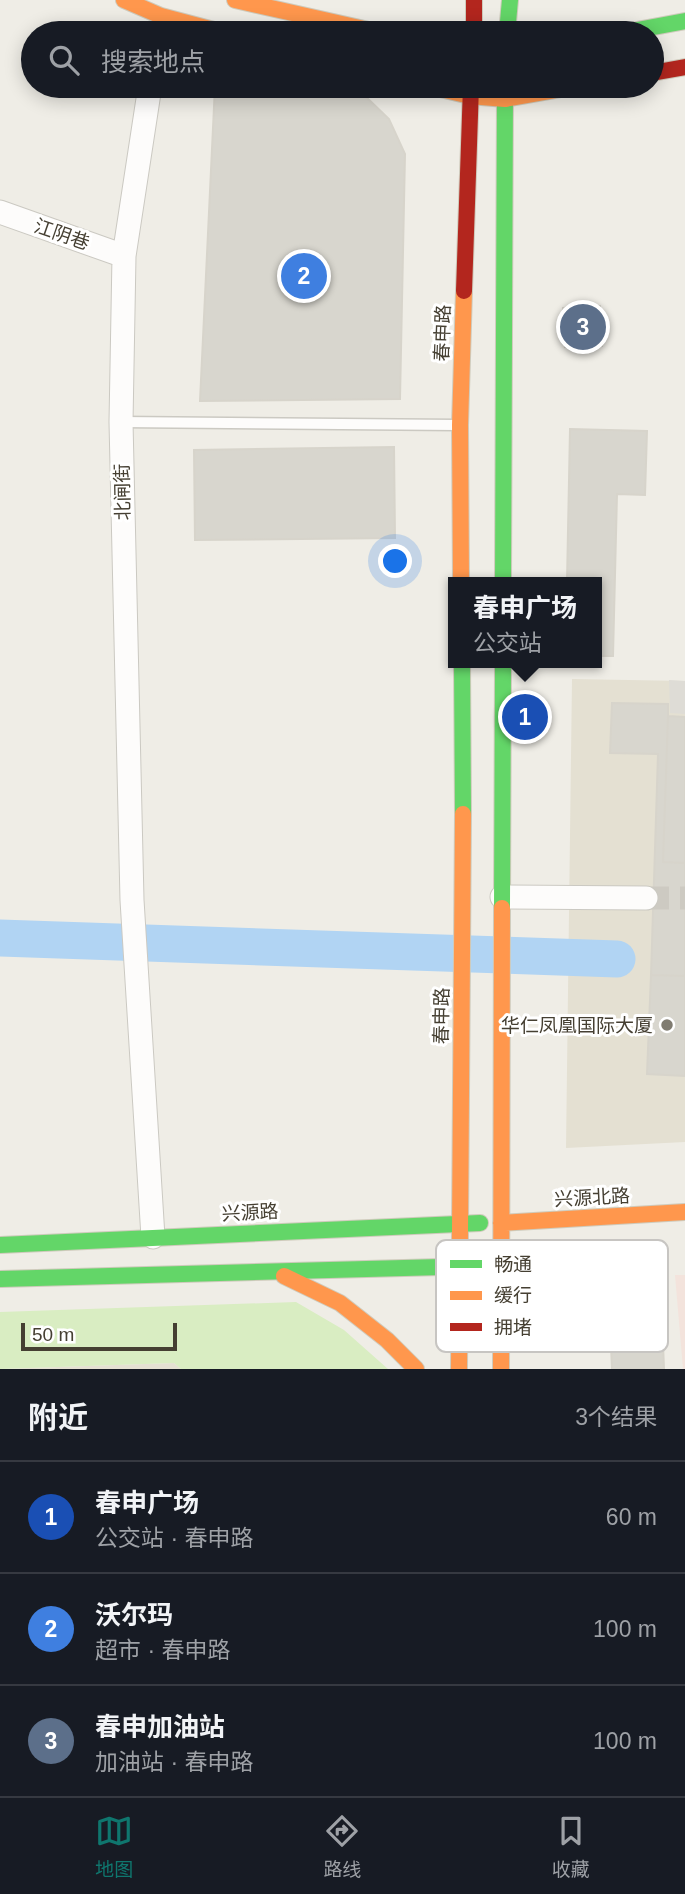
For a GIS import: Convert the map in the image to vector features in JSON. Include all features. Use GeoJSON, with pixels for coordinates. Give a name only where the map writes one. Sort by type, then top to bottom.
{"type":"FeatureCollection","features":[{"type":"Feature","properties":{"kind":"main road"},"geometry":{"type":"LineString","coordinates":[[124,0],[154,21]]}},
{"type":"Feature","properties":{"kind":"main road"},"geometry":{"type":"LineString","coordinates":[[235,0],[329,21]]}},
{"type":"Feature","properties":{"kind":"main road"},"geometry":{"type":"LineString","coordinates":[[474,0],[474,21]]}},
{"type":"Feature","properties":{"kind":"main road"},"geometry":{"type":"LineString","coordinates":[[508,21],[510,0]]}},
{"type":"Feature","properties":{"kind":"main road"},"geometry":{"type":"LineString","coordinates":[[664,25],[685,21]]}},
{"type":"Feature","properties":{"kind":"main road"},"geometry":{"type":"LineString","coordinates":[[664,70],[685,66]]}},
{"type":"Feature","properties":{"kind":"main road","name":"春申路"},"geometry":{"type":"LineString","coordinates":[[461,577],[460,425],[471,98]]}},
{"type":"Feature","properties":{"kind":"main road"},"geometry":{"type":"LineString","coordinates":[[503,577],[505,98]]}},
{"type":"Feature","properties":{"kind":"main road","name":"春申路"},"geometry":{"type":"LineString","coordinates":[[458,1240],[463,923],[462,668]]}},
{"type":"Feature","properties":{"kind":"main road"},"geometry":{"type":"LineString","coordinates":[[501,1240],[503,668]]}},
{"type":"Feature","properties":{"kind":"main road","name":"兴源北路"},"geometry":{"type":"LineString","coordinates":[[501,1223],[685,1212]]}},
{"type":"Feature","properties":{"kind":"main road","name":"兴源路"},"geometry":{"type":"LineString","coordinates":[[0,1245],[501,1223]]}},
{"type":"Feature","properties":{"kind":"main road"},"geometry":{"type":"LineString","coordinates":[[0,1279],[436,1269]]}},
{"type":"Feature","properties":{"kind":"main road"},"geometry":{"type":"LineString","coordinates":[[277,1273],[340,1303],[387,1340],[416,1369]]}},
{"type":"Feature","properties":{"kind":"street","name":"北闸街"},"geometry":{"type":"LineString","coordinates":[[148,98],[124,256],[121,422],[134,951],[153,1237]]}},
{"type":"Feature","properties":{"kind":"street","name":"江阴巷"},"geometry":{"type":"LineString","coordinates":[[0,212],[124,256]]}},
{"type":"Feature","properties":{"kind":"street"},"geometry":{"type":"LineString","coordinates":[[502,897],[646,898]]}},
{"type":"Feature","properties":{"kind":"lane"},"geometry":{"type":"LineString","coordinates":[[121,422],[460,425]]}},
{"type":"Feature","properties":{"kind":"shaded area"},"geometry":{"type":"Polygon","coordinates":[[[572,679],[685,681],[685,1142],[566,1148],[572,679]]]}},
{"type":"Feature","properties":{"kind":"shaded area"},"geometry":{"type":"Polygon","coordinates":[[[669,680],[685,681],[685,714],[670,713],[669,680]]]}},
{"type":"Feature","properties":{"kind":"shaded area"},"geometry":{"type":"Polygon","coordinates":[[[675,1275],[685,1275],[685,1369],[683,1369],[675,1275]]]}},
{"type":"Feature","properties":{"kind":"shaded area"},"geometry":{"type":"Polygon","coordinates":[[[174,1363],[181,1369],[3,1369],[174,1363]]]}},
{"type":"Feature","properties":{"kind":"green space"},"geometry":{"type":"Polygon","coordinates":[[[296,1302],[344,1330],[388,1369],[181,1369],[174,1363],[0,1369],[0,1312],[296,1302]]]}},
{"type":"Feature","properties":{"kind":"building"},"geometry":{"type":"Polygon","coordinates":[[[214,98],[367,98],[389,119],[405,154],[400,399],[200,401],[214,98]]]}},
{"type":"Feature","properties":{"kind":"building"},"geometry":{"type":"Polygon","coordinates":[[[600,306],[602,346],[565,347],[563,308],[600,306]]]}},
{"type":"Feature","properties":{"kind":"building"},"geometry":{"type":"Polygon","coordinates":[[[570,429],[647,431],[645,495],[617,494],[613,656],[602,656],[602,577],[567,577],[570,429]]]}},
{"type":"Feature","properties":{"kind":"building"},"geometry":{"type":"Polygon","coordinates":[[[394,447],[395,538],[195,540],[194,450],[394,447]]]}},
{"type":"Feature","properties":{"kind":"building"},"geometry":{"type":"Polygon","coordinates":[[[612,703],[668,704],[668,716],[685,717],[685,976],[651,975],[658,754],[610,753],[612,703]]]}},
{"type":"Feature","properties":{"kind":"building"},"geometry":{"type":"Polygon","coordinates":[[[668,716],[685,717],[685,863],[663,862],[668,716]]]}},
{"type":"Feature","properties":{"kind":"building","name":"华仁凤凰国际大厦"},"geometry":{"type":"Polygon","coordinates":[[[651,975],[685,976],[685,1076],[647,1074],[651,975]]]}},
{"type":"Feature","properties":{"kind":"building"},"geometry":{"type":"Polygon","coordinates":[[[611,1352],[663,1352],[664,1369],[612,1369],[611,1352]]]}},
{"type":"Feature","properties":{"kind":"waterway"},"geometry":{"type":"LineString","coordinates":[[0,938],[617,959]]}},
{"type":"Feature","properties":{"kind":"tunnel"},"geometry":{"type":"LineString","coordinates":[[646,898],[685,898]]}},
{"type":"Feature","properties":{"kind":"traffic: fast"},"geometry":{"type":"LineString","coordinates":[[508,21],[510,0]]}},
{"type":"Feature","properties":{"kind":"traffic: fast"},"geometry":{"type":"LineString","coordinates":[[664,25],[685,21]]}},
{"type":"Feature","properties":{"kind":"traffic: fast"},"geometry":{"type":"LineString","coordinates":[[503,577],[505,98]]}},
{"type":"Feature","properties":{"kind":"traffic: fast"},"geometry":{"type":"LineString","coordinates":[[462,668],[463,814]]}},
{"type":"Feature","properties":{"kind":"traffic: fast"},"geometry":{"type":"LineString","coordinates":[[502,908],[503,668]]}},
{"type":"Feature","properties":{"kind":"traffic: fast"},"geometry":{"type":"LineString","coordinates":[[0,1245],[480,1223]]}},
{"type":"Feature","properties":{"kind":"traffic: fast"},"geometry":{"type":"LineString","coordinates":[[0,1279],[436,1267]]}},
{"type":"Feature","properties":{"kind":"traffic: slow"},"geometry":{"type":"LineString","coordinates":[[124,0],[180,21]]}},
{"type":"Feature","properties":{"kind":"traffic: slow"},"geometry":{"type":"LineString","coordinates":[[235,0],[329,21]]}},
{"type":"Feature","properties":{"kind":"traffic: slow"},"geometry":{"type":"LineString","coordinates":[[493,98],[511,98]]}},
{"type":"Feature","properties":{"kind":"traffic: slow"},"geometry":{"type":"LineString","coordinates":[[461,577],[460,425],[464,291]]}},
{"type":"Feature","properties":{"kind":"traffic: slow"},"geometry":{"type":"LineString","coordinates":[[460,1240],[463,814]]}},
{"type":"Feature","properties":{"kind":"traffic: slow"},"geometry":{"type":"LineString","coordinates":[[501,1240],[502,908]]}},
{"type":"Feature","properties":{"kind":"traffic: slow"},"geometry":{"type":"LineString","coordinates":[[501,1223],[685,1212]]}},
{"type":"Feature","properties":{"kind":"traffic: slow"},"geometry":{"type":"LineString","coordinates":[[284,1276],[340,1303],[387,1340],[416,1369]]}},
{"type":"Feature","properties":{"kind":"traffic: slow"},"geometry":{"type":"LineString","coordinates":[[459,1352],[459,1369]]}},
{"type":"Feature","properties":{"kind":"traffic: slow"},"geometry":{"type":"LineString","coordinates":[[501,1352],[501,1369]]}},
{"type":"Feature","properties":{"kind":"traffic: jam"},"geometry":{"type":"LineString","coordinates":[[474,0],[474,21]]}},
{"type":"Feature","properties":{"kind":"traffic: jam"},"geometry":{"type":"LineString","coordinates":[[664,71],[685,67]]}},
{"type":"Feature","properties":{"kind":"traffic: jam"},"geometry":{"type":"LineString","coordinates":[[464,291],[471,98]]}},
{"type":"Feature","properties":{"kind":"place","name":"沃尔玛"},"geometry":{"type":"Point","coordinates":[304,276]}},
{"type":"Feature","properties":{"kind":"place","name":"春申加油站"},"geometry":{"type":"Point","coordinates":[583,327]}},
{"type":"Feature","properties":{"kind":"place","name":"春申广场"},"geometry":{"type":"Point","coordinates":[525,717]}},
{"type":"Feature","properties":{"kind":"place","name":"华仁凤凰国际大厦"},"geometry":{"type":"Point","coordinates":[667,1025]}}]}
